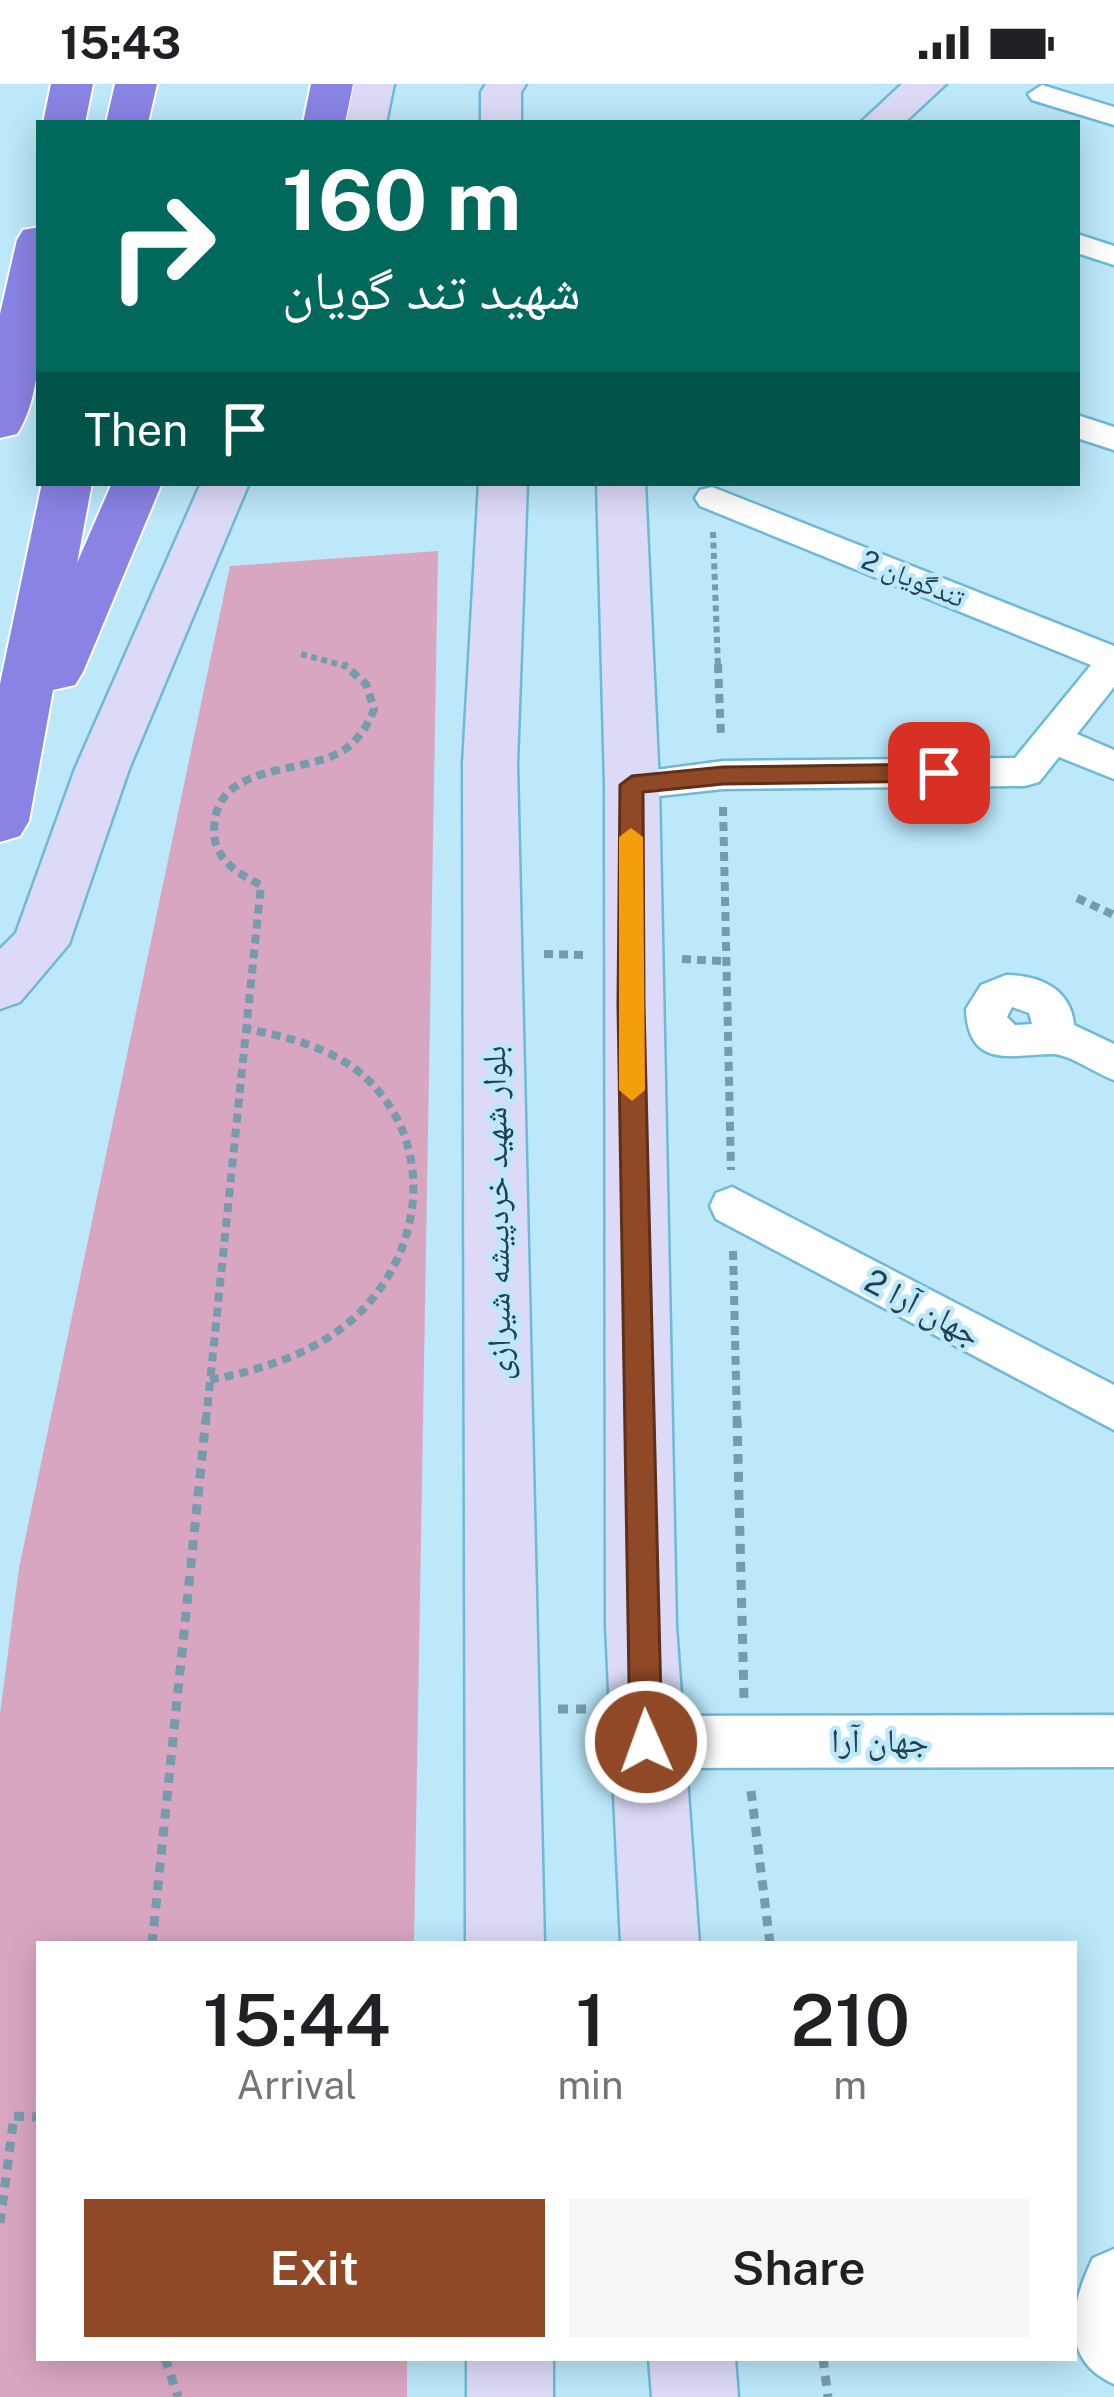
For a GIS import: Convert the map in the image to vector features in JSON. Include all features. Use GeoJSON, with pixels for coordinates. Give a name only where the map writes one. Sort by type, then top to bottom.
{"type":"FeatureCollection","features":[{"type":"Feature","properties":{"kind":"highway"},"geometry":{"type":"LineString","coordinates":[[65,120],[72,84]]}},
{"type":"Feature","properties":{"kind":"highway"},"geometry":{"type":"LineString","coordinates":[[129,120],[136,84]]}},
{"type":"Feature","properties":{"kind":"highway"},"geometry":{"type":"LineString","coordinates":[[325,120],[332,84]]}},
{"type":"Feature","properties":{"kind":"highway"},"geometry":{"type":"LineString","coordinates":[[0,423],[36,254]]}},
{"type":"Feature","properties":{"kind":"highway"},"geometry":{"type":"LineString","coordinates":[[5,797],[66,486]]}},
{"type":"Feature","properties":{"kind":"highway"},"geometry":{"type":"LineString","coordinates":[[5,797],[136,486]]}},
{"type":"Feature","properties":{"kind":"street"},"geometry":{"type":"LineString","coordinates":[[367,120],[374,84]]}},
{"type":"Feature","properties":{"kind":"street"},"geometry":{"type":"LineString","coordinates":[[883,120],[913,87]]}},
{"type":"Feature","properties":{"kind":"street"},"geometry":{"type":"LineString","coordinates":[[1042,94],[1114,116]]}},
{"type":"Feature","properties":{"kind":"street"},"geometry":{"type":"LineString","coordinates":[[1080,244],[1114,256]]}},
{"type":"Feature","properties":{"kind":"street"},"geometry":{"type":"LineString","coordinates":[[1080,427],[1114,439]]}},
{"type":"Feature","properties":{"kind":"street"},"geometry":{"type":"LineString","coordinates":[[0,986],[40,944],[102,769],[224,486]]}},
{"type":"Feature","properties":{"kind":"street","name":"بلوار شهید خردپیشه شیرازی"},"geometry":{"type":"LineString","coordinates":[[503,486],[490,764],[505,1941]]}},
{"type":"Feature","properties":{"kind":"street"},"geometry":{"type":"LineString","coordinates":[[622,486],[632,785],[631,1029],[645,1725],[660,1941]]}},
{"type":"Feature","properties":{"kind":"street","name":"تندگویان 2"},"geometry":{"type":"LineString","coordinates":[[712,498],[1114,661]]}},
{"type":"Feature","properties":{"kind":"street"},"geometry":{"type":"LineString","coordinates":[[632,785],[723,775],[1025,772],[1114,661]]}},
{"type":"Feature","properties":{"kind":"street"},"geometry":{"type":"LineString","coordinates":[[1053,739],[1114,765]]}},
{"type":"Feature","properties":{"kind":"street"},"geometry":{"type":"LineString","coordinates":[[1050,1033],[1114,1063]]}},
{"type":"Feature","properties":{"kind":"street","name":"جهان آرا 2"},"geometry":{"type":"LineString","coordinates":[[732,1206],[1114,1409]]}},
{"type":"Feature","properties":{"kind":"street","name":"جهان آرا"},"geometry":{"type":"LineString","coordinates":[[645,1725],[1114,1741]]}},
{"type":"Feature","properties":{"kind":"street"},"geometry":{"type":"LineString","coordinates":[[1114,2279],[1094,2320],[1114,2353]]}},
{"type":"Feature","properties":{"kind":"street"},"geometry":{"type":"LineString","coordinates":[[510,2361],[510,2397]]}},
{"type":"Feature","properties":{"kind":"street"},"geometry":{"type":"LineString","coordinates":[[692,2361],[695,2397]]}},
{"type":"Feature","properties":{"kind":"path"},"geometry":{"type":"LineString","coordinates":[[152,1941],[261,885],[242,877],[218,850],[215,817],[232,789],[247,778],[345,750],[360,738],[374,709],[366,681],[354,670],[340,661],[302,654]]}},
{"type":"Feature","properties":{"kind":"path"},"geometry":{"type":"LineString","coordinates":[[1077,898],[1114,915]]}},
{"type":"Feature","properties":{"kind":"path"},"geometry":{"type":"LineString","coordinates":[[210,1380],[284,1362],[347,1324],[392,1272],[414,1213],[411,1152],[385,1099],[339,1058],[280,1034],[247,1029]]}},
{"type":"Feature","properties":{"kind":"path"},"geometry":{"type":"LineString","coordinates":[[503,1710],[645,1725]]}},
{"type":"Feature","properties":{"kind":"path"},"geometry":{"type":"LineString","coordinates":[[0,2223],[14,2116],[36,2117]]}},
{"type":"Feature","properties":{"kind":"path"},"geometry":{"type":"LineString","coordinates":[[166,2361],[178,2397]]}},
{"type":"Feature","properties":{"kind":"path"},"geometry":{"type":"LineString","coordinates":[[823,2361],[827,2397]]}},
{"type":"Feature","properties":{"kind":"shaded area"},"geometry":{"type":"Polygon","coordinates":[[[438,551],[414,1941],[36,1941],[36,2361],[407,2361],[407,2397],[0,2397],[0,1714],[19,1568],[230,566],[438,551]]]}},
{"type":"Feature","properties":{"kind":"slow traffic"},"geometry":{"type":"LineString","coordinates":[[631,837],[632,1090]]}},
{"type":"Feature","properties":{"kind":"route"},"geometry":{"type":"LineString","coordinates":[[646,1742],[631,1005],[632,785],[723,775],[939,773]]}}]}
